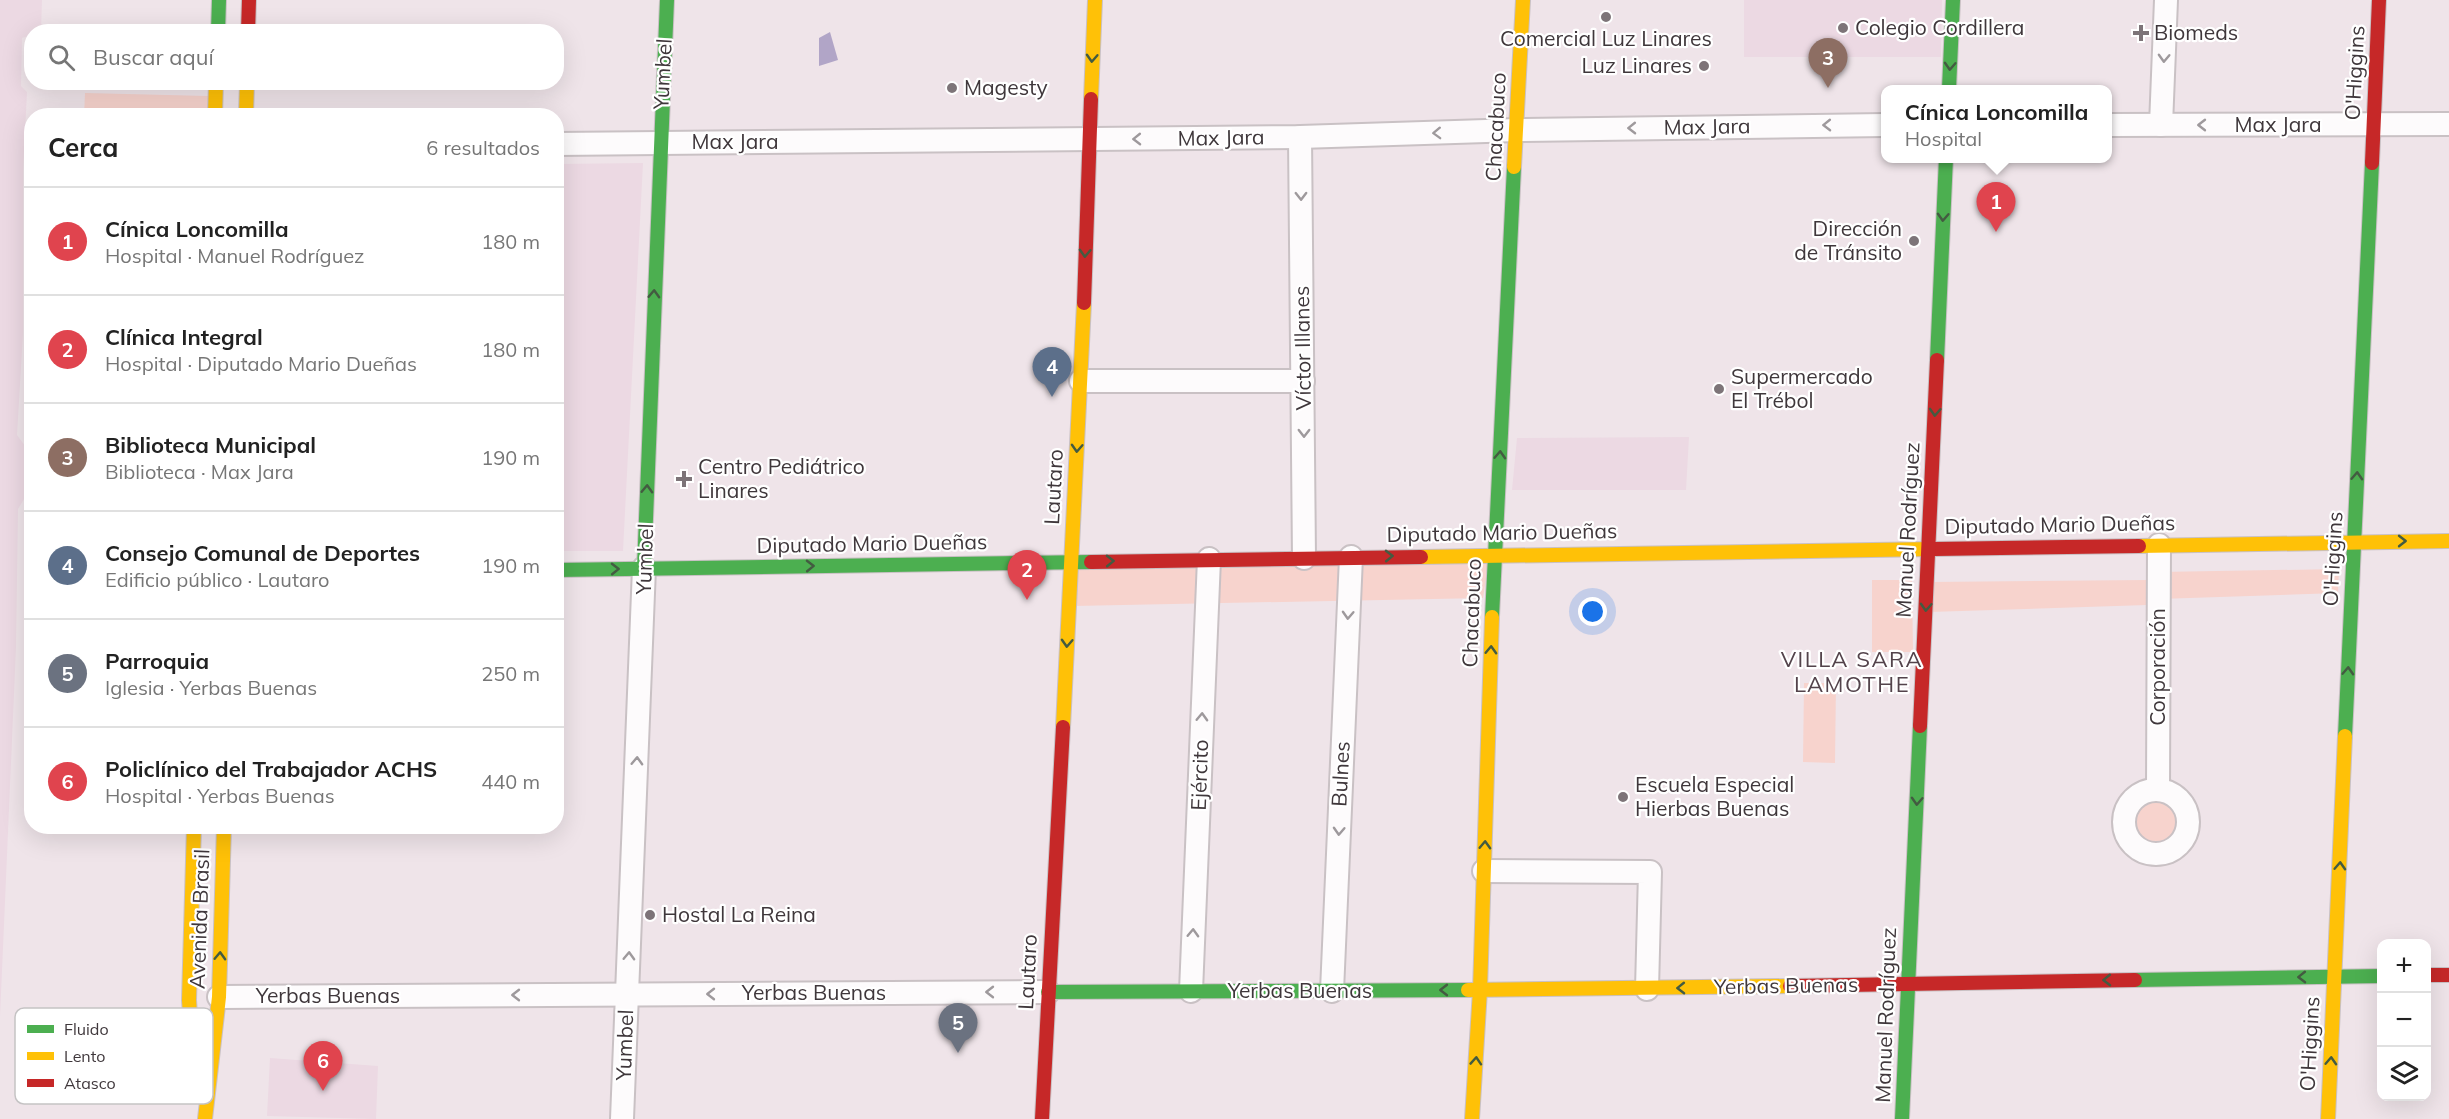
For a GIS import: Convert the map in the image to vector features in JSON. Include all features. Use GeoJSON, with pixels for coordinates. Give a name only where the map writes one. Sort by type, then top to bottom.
{"type":"FeatureCollection","features":[{"type":"Feature","properties":{"kind":"street"},"geometry":{"type":"LineString","coordinates":[[218,24],[219,0]]}},
{"type":"Feature","properties":{"kind":"street"},"geometry":{"type":"LineString","coordinates":[[248,24],[249,0]]}},
{"type":"Feature","properties":{"kind":"street","name":"Yumbel"},"geometry":{"type":"LineString","coordinates":[[622,1119],[660,142],[668,0]]}},
{"type":"Feature","properties":{"kind":"street","name":"Lautaro"},"geometry":{"type":"LineString","coordinates":[[1042,1119],[1081,381],[1088,140],[1095,0]]}},
{"type":"Feature","properties":{"kind":"street","name":"Chacabuco"},"geometry":{"type":"LineString","coordinates":[[1472,1119],[1480,990],[1494,555],[1523,0]]}},
{"type":"Feature","properties":{"kind":"street"},"geometry":{"type":"LineString","coordinates":[[1949,85],[1953,0]]}},
{"type":"Feature","properties":{"kind":"street"},"geometry":{"type":"LineString","coordinates":[[2161,125],[2166,0]]}},
{"type":"Feature","properties":{"kind":"street","name":"O'Higgins"},"geometry":{"type":"LineString","coordinates":[[2328,1119],[2379,0]]}},
{"type":"Feature","properties":{"kind":"street"},"geometry":{"type":"LineString","coordinates":[[215,108],[216,90]]}},
{"type":"Feature","properties":{"kind":"street"},"geometry":{"type":"LineString","coordinates":[[246,108],[247,90]]}},
{"type":"Feature","properties":{"kind":"street","name":"Max Jara"},"geometry":{"type":"LineString","coordinates":[[2112,125],[2449,124]]}},
{"type":"Feature","properties":{"kind":"street","name":"Max Jara"},"geometry":{"type":"LineString","coordinates":[[564,144],[1300,137],[1517,130],[1881,125]]}},
{"type":"Feature","properties":{"kind":"street","name":"Víctor Illanes"},"geometry":{"type":"LineString","coordinates":[[1300,137],[1304,558]]}},
{"type":"Feature","properties":{"kind":"street","name":"Manuel Rodríguez"},"geometry":{"type":"LineString","coordinates":[[1902,1119],[1946,163]]}},
{"type":"Feature","properties":{"kind":"street"},"geometry":{"type":"LineString","coordinates":[[1081,381],[1304,381]]}},
{"type":"Feature","properties":{"kind":"street","name":"Diputado Mario Dueñas"},"geometry":{"type":"LineString","coordinates":[[564,570],[2449,541]]}},
{"type":"Feature","properties":{"kind":"street","name":"Corporación"},"geometry":{"type":"LineString","coordinates":[[2157,790],[2159,544]]}},
{"type":"Feature","properties":{"kind":"street","name":"Bulnes"},"geometry":{"type":"LineString","coordinates":[[1332,991],[1351,557]]}},
{"type":"Feature","properties":{"kind":"street","name":"Ejército"},"geometry":{"type":"LineString","coordinates":[[1191,992],[1209,559]]}},
{"type":"Feature","properties":{"kind":"street","name":"Avenida Brasil"},"geometry":{"type":"LineString","coordinates":[[190,1008],[194,834]]}},
{"type":"Feature","properties":{"kind":"street","name":"Avenida Brasil"},"geometry":{"type":"LineString","coordinates":[[213,1046],[219,997],[224,834]]}},
{"type":"Feature","properties":{"kind":"street"},"geometry":{"type":"LineString","coordinates":[[1484,871],[1650,872],[1647,989]]}},
{"type":"Feature","properties":{"kind":"street"},"geometry":{"type":"LineString","coordinates":[[2431,975],[2449,975]]}},
{"type":"Feature","properties":{"kind":"street","name":"Yerbas Buenas"},"geometry":{"type":"LineString","coordinates":[[219,997],[1647,989],[2377,976]]}},
{"type":"Feature","properties":{"kind":"street","name":"Avenida Brasil"},"geometry":{"type":"LineString","coordinates":[[198,1104],[199,1119]]}},
{"type":"Feature","properties":{"kind":"street","name":"Avenida Brasil"},"geometry":{"type":"LineString","coordinates":[[204,1119],[206,1104]]}},
{"type":"Feature","properties":{"kind":"shaded area"},"geometry":{"type":"Polygon","coordinates":[[[0,0],[42,0],[41,24],[24,24],[24,37],[22,38],[21,86],[27,92],[26,108],[24,108],[23,333],[17,435],[24,445],[24,499],[18,509],[16,647],[0,1017],[0,0]]]}},
{"type":"Feature","properties":{"kind":"shaded area","name":"Colegio Cordillera"},"geometry":{"type":"Polygon","coordinates":[[[1744,0],[1942,0],[1941,57],[1744,57],[1744,0]]]}},
{"type":"Feature","properties":{"kind":"shaded area"},"geometry":{"type":"Polygon","coordinates":[[[830,32],[838,60],[819,66],[819,38],[830,32]]]}},
{"type":"Feature","properties":{"kind":"shaded area"},"geometry":{"type":"Polygon","coordinates":[[[85,93],[209,96],[209,108],[84,108],[85,93]]]}},
{"type":"Feature","properties":{"kind":"shaded area"},"geometry":{"type":"Polygon","coordinates":[[[643,163],[623,551],[564,551],[564,164],[643,163]]]}},
{"type":"Feature","properties":{"kind":"shaded area"},"geometry":{"type":"Polygon","coordinates":[[[1689,437],[1686,490],[1512,490],[1517,438],[1689,437]]]}},
{"type":"Feature","properties":{"kind":"shaded area"},"geometry":{"type":"Polygon","coordinates":[[[1489,560],[1483,598],[1073,606],[1075,565],[1489,560]]]}},
{"type":"Feature","properties":{"kind":"shaded area"},"geometry":{"type":"Polygon","coordinates":[[[2339,569],[2338,593],[2159,599],[2159,572],[2339,569]]]}},
{"type":"Feature","properties":{"kind":"shaded area"},"geometry":{"type":"Polygon","coordinates":[[[1872,580],[1912,580],[1913,652],[1872,652],[1872,580]]]}},
{"type":"Feature","properties":{"kind":"shaded area"},"geometry":{"type":"Polygon","coordinates":[[[2148,580],[2147,605],[1929,612],[1930,582],[2148,580]]]}},
{"type":"Feature","properties":{"kind":"shaded area"},"geometry":{"type":"Polygon","coordinates":[[[1804,683],[1836,683],[1835,763],[1803,762],[1804,683]]]}},
{"type":"Feature","properties":{"kind":"shaded area"},"geometry":{"type":"Polygon","coordinates":[[[2156,799],[2172,806],[2179,822],[2172,838],[2156,845],[2140,838],[2133,822],[2140,806],[2156,799]]]}},
{"type":"Feature","properties":{"kind":"shaded area"},"geometry":{"type":"Polygon","coordinates":[[[270,1058],[378,1066],[376,1119],[267,1116],[270,1058]]]}},
{"type":"Feature","properties":{"kind":"traffic: fast"},"geometry":{"type":"LineString","coordinates":[[218,24],[219,0]]}},
{"type":"Feature","properties":{"kind":"traffic: fast"},"geometry":{"type":"LineString","coordinates":[[644,568],[667,0]]}},
{"type":"Feature","properties":{"kind":"traffic: fast"},"geometry":{"type":"LineString","coordinates":[[1949,85],[1953,0]]}},
{"type":"Feature","properties":{"kind":"traffic: fast"},"geometry":{"type":"LineString","coordinates":[[1937,360],[1946,163]]}},
{"type":"Feature","properties":{"kind":"traffic: fast"},"geometry":{"type":"LineString","coordinates":[[2345,736],[2372,163]]}},
{"type":"Feature","properties":{"kind":"traffic: fast"},"geometry":{"type":"LineString","coordinates":[[1492,617],[1514,167]]}},
{"type":"Feature","properties":{"kind":"traffic: fast"},"geometry":{"type":"LineString","coordinates":[[564,570],[1091,562]]}},
{"type":"Feature","properties":{"kind":"traffic: fast"},"geometry":{"type":"LineString","coordinates":[[1902,1119],[1920,726]]}},
{"type":"Feature","properties":{"kind":"traffic: fast"},"geometry":{"type":"LineString","coordinates":[[2135,980],[2377,976]]}},
{"type":"Feature","properties":{"kind":"traffic: fast"},"geometry":{"type":"LineString","coordinates":[[1048,992],[1468,990]]}},
{"type":"Feature","properties":{"kind":"traffic: slow"},"geometry":{"type":"LineString","coordinates":[[1091,99],[1095,0]]}},
{"type":"Feature","properties":{"kind":"traffic: slow"},"geometry":{"type":"LineString","coordinates":[[1514,167],[1523,0]]}},
{"type":"Feature","properties":{"kind":"traffic: slow"},"geometry":{"type":"LineString","coordinates":[[215,108],[216,90]]}},
{"type":"Feature","properties":{"kind":"traffic: slow"},"geometry":{"type":"LineString","coordinates":[[246,108],[247,90]]}},
{"type":"Feature","properties":{"kind":"traffic: slow"},"geometry":{"type":"LineString","coordinates":[[1063,727],[1084,303]]}},
{"type":"Feature","properties":{"kind":"traffic: slow"},"geometry":{"type":"LineString","coordinates":[[2139,546],[2449,541]]}},
{"type":"Feature","properties":{"kind":"traffic: slow"},"geometry":{"type":"LineString","coordinates":[[1421,557],[1935,549]]}},
{"type":"Feature","properties":{"kind":"traffic: slow"},"geometry":{"type":"LineString","coordinates":[[1472,1119],[1480,990],[1492,617]]}},
{"type":"Feature","properties":{"kind":"traffic: slow"},"geometry":{"type":"LineString","coordinates":[[2328,1119],[2345,736]]}},
{"type":"Feature","properties":{"kind":"traffic: slow"},"geometry":{"type":"LineString","coordinates":[[190,1008],[194,834]]}},
{"type":"Feature","properties":{"kind":"traffic: slow"},"geometry":{"type":"LineString","coordinates":[[213,1049],[219,997],[224,834]]}},
{"type":"Feature","properties":{"kind":"traffic: slow"},"geometry":{"type":"LineString","coordinates":[[1468,990],[1790,986]]}},
{"type":"Feature","properties":{"kind":"traffic: slow"},"geometry":{"type":"LineString","coordinates":[[205,1119],[207,1104]]}},
{"type":"Feature","properties":{"kind":"traffic: jam"},"geometry":{"type":"LineString","coordinates":[[248,24],[249,0]]}},
{"type":"Feature","properties":{"kind":"traffic: jam"},"geometry":{"type":"LineString","coordinates":[[2372,163],[2379,0]]}},
{"type":"Feature","properties":{"kind":"traffic: jam"},"geometry":{"type":"LineString","coordinates":[[1084,303],[1091,99]]}},
{"type":"Feature","properties":{"kind":"traffic: jam"},"geometry":{"type":"LineString","coordinates":[[1920,726],[1937,360]]}},
{"type":"Feature","properties":{"kind":"traffic: jam"},"geometry":{"type":"LineString","coordinates":[[1935,549],[2139,546]]}},
{"type":"Feature","properties":{"kind":"traffic: jam"},"geometry":{"type":"LineString","coordinates":[[1091,562],[1421,557]]}},
{"type":"Feature","properties":{"kind":"traffic: jam"},"geometry":{"type":"LineString","coordinates":[[1042,1119],[1063,727]]}},
{"type":"Feature","properties":{"kind":"traffic: jam"},"geometry":{"type":"LineString","coordinates":[[2431,975],[2449,975]]}},
{"type":"Feature","properties":{"kind":"traffic: jam"},"geometry":{"type":"LineString","coordinates":[[1790,986],[2135,980]]}},
{"type":"Feature","properties":{"kind":"place","name":"Comercial Luz Linares"},"geometry":{"type":"Point","coordinates":[1606,17]}},
{"type":"Feature","properties":{"kind":"place","name":"Colegio Cordillera"},"geometry":{"type":"Point","coordinates":[1843,28]}},
{"type":"Feature","properties":{"kind":"place","name":"Biomeds"},"geometry":{"type":"Point","coordinates":[2141,33]}},
{"type":"Feature","properties":{"kind":"place","name":"Luz Linares"},"geometry":{"type":"Point","coordinates":[1704,66]}},
{"type":"Feature","properties":{"kind":"place","name":"Magesty"},"geometry":{"type":"Point","coordinates":[952,88]}},
{"type":"Feature","properties":{"kind":"place","name":"Biblioteca Municipal"},"geometry":{"type":"Point","coordinates":[1828,88]}},
{"type":"Feature","properties":{"kind":"place","name":"Cínica Loncomilla"},"geometry":{"type":"Point","coordinates":[1996,232]}},
{"type":"Feature","properties":{"kind":"place","name":"Dirección de Tránsito"},"geometry":{"type":"Point","coordinates":[1914,241]}},
{"type":"Feature","properties":{"kind":"place","name":"Supermercado El Trébol"},"geometry":{"type":"Point","coordinates":[1719,389]}},
{"type":"Feature","properties":{"kind":"place","name":"Consejo Comunal de Deportes"},"geometry":{"type":"Point","coordinates":[1052,397]}},
{"type":"Feature","properties":{"kind":"place","name":"Centro Pediátrico Linares"},"geometry":{"type":"Point","coordinates":[684,479]}},
{"type":"Feature","properties":{"kind":"place","name":"Clínica Integral"},"geometry":{"type":"Point","coordinates":[1027,600]}},
{"type":"Feature","properties":{"kind":"place","name":"Escuela Especial Hierbas Buenas"},"geometry":{"type":"Point","coordinates":[1623,797]}},
{"type":"Feature","properties":{"kind":"place","name":"Hostal La Reina"},"geometry":{"type":"Point","coordinates":[650,915]}},
{"type":"Feature","properties":{"kind":"place","name":"Parroquia"},"geometry":{"type":"Point","coordinates":[958,1053]}},
{"type":"Feature","properties":{"kind":"place","name":"Policlínico del Trabajador ACHS"},"geometry":{"type":"Point","coordinates":[323,1091]}},
{"type":"Feature","properties":{"kind":"district","name":"VILLA SARA LAMOTHE"},"geometry":{"type":"Point","coordinates":[1852,672]}}]}
